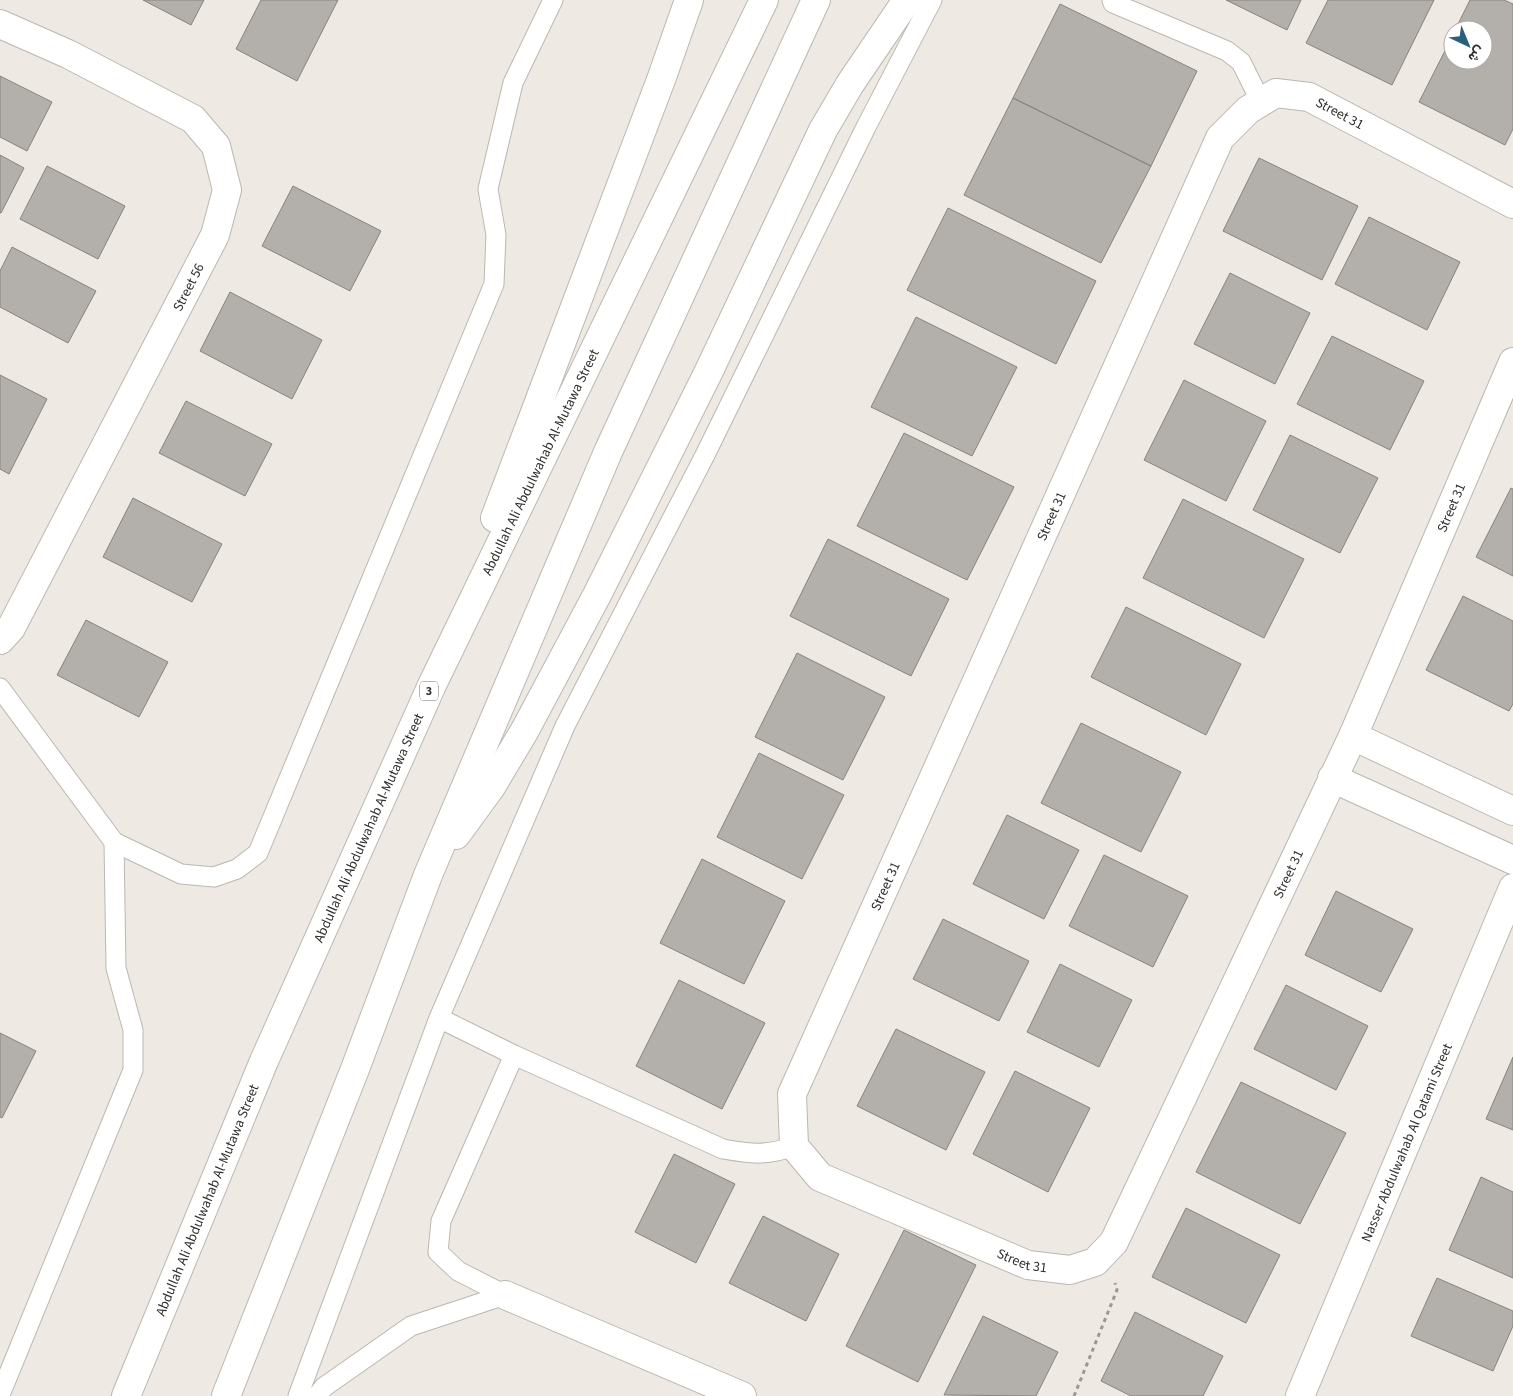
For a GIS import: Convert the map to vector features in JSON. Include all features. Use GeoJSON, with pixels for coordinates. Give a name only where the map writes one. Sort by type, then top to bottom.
{"type":"FeatureCollection","features":[{"type":"Feature","properties":{"kind":"main road"},"geometry":{"type":"LineString","coordinates":[[432,685],[652,105],[689,0]]}},
{"type":"Feature","properties":{"kind":"main road","name":"Abdullah Ali Abdulwahab Al-Mutawa Street"},"geometry":{"type":"LineString","coordinates":[[126,1396],[264,1061],[432,685],[764,0]]}},
{"type":"Feature","properties":{"kind":"main road"},"geometry":{"type":"LineString","coordinates":[[226,1396],[352,1078],[428,875],[608,452],[816,0]]}},
{"type":"Feature","properties":{"kind":"main road"},"geometry":{"type":"LineString","coordinates":[[428,875],[491,787],[525,730],[597,595],[704,382],[810,156],[850,84],[907,0]]}},
{"type":"Feature","properties":{"kind":"main road","name":"Street 56"},"geometry":{"type":"LineString","coordinates":[[0,24],[68,54],[193,119],[216,146],[227,190],[215,234],[11,628],[0,640]]}},
{"type":"Feature","properties":{"kind":"main road","name":"Street 31"},"geometry":{"type":"LineString","coordinates":[[1513,204],[1309,97],[1276,93],[1248,110],[1220,138],[792,1094],[794,1146],[820,1177],[1028,1265],[1070,1270],[1095,1262],[1114,1242],[1353,736],[1513,362]]}},
{"type":"Feature","properties":{"kind":"main road"},"geometry":{"type":"LineString","coordinates":[[1353,736],[1513,811]]}},
{"type":"Feature","properties":{"kind":"main road"},"geometry":{"type":"LineString","coordinates":[[1332,778],[1513,860]]}},
{"type":"Feature","properties":{"kind":"main road","name":"Nasser Abdulwahab Al Qatami Street"},"geometry":{"type":"LineString","coordinates":[[1300,1396],[1513,888]]}},
{"type":"Feature","properties":{"kind":"main road"},"geometry":{"type":"LineString","coordinates":[[504,1295],[742,1396]]}},
{"type":"Feature","properties":{"kind":"lane"},"geometry":{"type":"LineString","coordinates":[[0,688],[114,842],[181,874],[214,877],[237,869],[258,854],[494,284],[496,235],[488,189],[513,83],[553,0]]}},
{"type":"Feature","properties":{"kind":"lane"},"geometry":{"type":"LineString","coordinates":[[298,1396],[439,1018],[564,726],[705,455],[866,127],[932,0]]}},
{"type":"Feature","properties":{"kind":"lane"},"geometry":{"type":"LineString","coordinates":[[1112,0],[1113,3],[1227,51],[1240,62],[1261,102]]}},
{"type":"Feature","properties":{"kind":"lane"},"geometry":{"type":"LineString","coordinates":[[0,1395],[133,1070],[133,1030],[116,968],[114,842]]}},
{"type":"Feature","properties":{"kind":"lane"},"geometry":{"type":"LineString","coordinates":[[439,1018],[514,1055],[723,1149],[750,1154],[773,1154],[794,1146]]}},
{"type":"Feature","properties":{"kind":"lane"},"geometry":{"type":"LineString","coordinates":[[504,1295],[458,1271],[438,1252],[441,1221],[514,1055]]}},
{"type":"Feature","properties":{"kind":"lane"},"geometry":{"type":"LineString","coordinates":[[317,1396],[324,1387],[411,1326],[504,1295]]}},
{"type":"Feature","properties":{"kind":"path"},"geometry":{"type":"LineString","coordinates":[[1074,1396],[1117,1290],[1105,1252]]}},
{"type":"Feature","properties":{"kind":"building"},"geometry":{"type":"Polygon","coordinates":[[[143,0],[204,0],[191,25],[143,0]]]}},
{"type":"Feature","properties":{"kind":"building"},"geometry":{"type":"Polygon","coordinates":[[[261,0],[338,0],[297,81],[236,49],[261,0]]]}},
{"type":"Feature","properties":{"kind":"building"},"geometry":{"type":"Polygon","coordinates":[[[1226,0],[1301,0],[1287,30],[1226,0]]]}},
{"type":"Feature","properties":{"kind":"building"},"geometry":{"type":"Polygon","coordinates":[[[1328,0],[1434,0],[1392,85],[1306,43],[1328,0]]]}},
{"type":"Feature","properties":{"kind":"building"},"geometry":{"type":"Polygon","coordinates":[[[1470,0],[1504,0],[1513,4],[1513,129],[1505,145],[1419,102],[1443,55],[1443,70],[1493,70],[1493,20],[1460,20],[1470,0]]]}},
{"type":"Feature","properties":{"kind":"building"},"geometry":{"type":"Polygon","coordinates":[[[1060,4],[1197,71],[1151,166],[1013,98],[1060,4]]]}},
{"type":"Feature","properties":{"kind":"building"},"geometry":{"type":"Polygon","coordinates":[[[0,76],[52,102],[27,151],[0,137],[0,76]]]}},
{"type":"Feature","properties":{"kind":"building"},"geometry":{"type":"Polygon","coordinates":[[[1013,98],[1151,166],[1101,263],[964,195],[1013,98]]]}},
{"type":"Feature","properties":{"kind":"building"},"geometry":{"type":"Polygon","coordinates":[[[0,155],[24,168],[1,213],[0,213],[0,155]]]}},
{"type":"Feature","properties":{"kind":"building"},"geometry":{"type":"Polygon","coordinates":[[[1259,158],[1358,206],[1322,280],[1223,231],[1259,158]]]}},
{"type":"Feature","properties":{"kind":"building"},"geometry":{"type":"Polygon","coordinates":[[[47,166],[125,206],[98,259],[20,219],[47,166]]]}},
{"type":"Feature","properties":{"kind":"building"},"geometry":{"type":"Polygon","coordinates":[[[293,186],[381,231],[350,291],[262,246],[293,186]]]}},
{"type":"Feature","properties":{"kind":"building"},"geometry":{"type":"Polygon","coordinates":[[[948,208],[1096,281],[1056,364],[907,290],[948,208]]]}},
{"type":"Feature","properties":{"kind":"building"},"geometry":{"type":"Polygon","coordinates":[[[1369,217],[1460,262],[1427,330],[1335,284],[1369,217]]]}},
{"type":"Feature","properties":{"kind":"building"},"geometry":{"type":"Polygon","coordinates":[[[12,247],[96,291],[68,343],[0,307],[0,271],[12,247]]]}},
{"type":"Feature","properties":{"kind":"building"},"geometry":{"type":"Polygon","coordinates":[[[1230,273],[1310,313],[1275,384],[1194,344],[1230,273]]]}},
{"type":"Feature","properties":{"kind":"building"},"geometry":{"type":"Polygon","coordinates":[[[230,292],[322,340],[292,399],[200,351],[230,292]]]}},
{"type":"Feature","properties":{"kind":"building"},"geometry":{"type":"Polygon","coordinates":[[[916,317],[1017,367],[972,456],[871,407],[916,317]]]}},
{"type":"Feature","properties":{"kind":"building"},"geometry":{"type":"Polygon","coordinates":[[[1332,336],[1424,381],[1390,450],[1297,404],[1332,336]]]}},
{"type":"Feature","properties":{"kind":"building"},"geometry":{"type":"Polygon","coordinates":[[[0,375],[47,399],[9,474],[0,469],[0,375]]]}},
{"type":"Feature","properties":{"kind":"building"},"geometry":{"type":"Polygon","coordinates":[[[1184,380],[1266,421],[1226,501],[1144,460],[1184,380]]]}},
{"type":"Feature","properties":{"kind":"building"},"geometry":{"type":"Polygon","coordinates":[[[186,401],[272,444],[245,496],[159,453],[186,401]]]}},
{"type":"Feature","properties":{"kind":"building"},"geometry":{"type":"Polygon","coordinates":[[[904,433],[1014,487],[967,580],[857,526],[904,433]]]}},
{"type":"Feature","properties":{"kind":"building"},"geometry":{"type":"Polygon","coordinates":[[[1290,435],[1378,478],[1340,553],[1253,510],[1290,435]]]}},
{"type":"Feature","properties":{"kind":"building"},"geometry":{"type":"Polygon","coordinates":[[[1511,488],[1513,489],[1513,576],[1476,557],[1511,488]]]}},
{"type":"Feature","properties":{"kind":"building"},"geometry":{"type":"Polygon","coordinates":[[[133,498],[222,544],[192,602],[103,557],[133,498]]]}},
{"type":"Feature","properties":{"kind":"building"},"geometry":{"type":"Polygon","coordinates":[[[1183,499],[1304,559],[1264,638],[1143,578],[1183,499]]]}},
{"type":"Feature","properties":{"kind":"building"},"geometry":{"type":"Polygon","coordinates":[[[828,539],[949,599],[911,676],[790,616],[828,539]]]}},
{"type":"Feature","properties":{"kind":"building"},"geometry":{"type":"Polygon","coordinates":[[[1463,596],[1513,621],[1513,704],[1509,711],[1426,670],[1463,596]]]}},
{"type":"Feature","properties":{"kind":"building"},"geometry":{"type":"Polygon","coordinates":[[[1126,607],[1241,664],[1206,735],[1091,677],[1126,607]]]}},
{"type":"Feature","properties":{"kind":"building"},"geometry":{"type":"Polygon","coordinates":[[[86,620],[168,662],[139,717],[57,675],[86,620]]]}},
{"type":"Feature","properties":{"kind":"building"},"geometry":{"type":"Polygon","coordinates":[[[797,653],[885,697],[843,780],[755,737],[797,653]]]}},
{"type":"Feature","properties":{"kind":"building"},"geometry":{"type":"Polygon","coordinates":[[[1081,723],[1181,772],[1141,852],[1041,803],[1081,723]]]}},
{"type":"Feature","properties":{"kind":"building"},"geometry":{"type":"Polygon","coordinates":[[[759,753],[844,795],[802,879],[717,837],[759,753]]]}},
{"type":"Feature","properties":{"kind":"building"},"geometry":{"type":"Polygon","coordinates":[[[1007,815],[1079,850],[1044,919],[973,884],[1007,815]]]}},
{"type":"Feature","properties":{"kind":"building"},"geometry":{"type":"Polygon","coordinates":[[[1104,855],[1188,896],[1153,967],[1069,926],[1104,855]]]}},
{"type":"Feature","properties":{"kind":"building"},"geometry":{"type":"Polygon","coordinates":[[[702,859],[785,901],[744,984],[660,943],[702,859]]]}},
{"type":"Feature","properties":{"kind":"building"},"geometry":{"type":"Polygon","coordinates":[[[1336,891],[1413,929],[1381,992],[1305,955],[1336,891]]]}},
{"type":"Feature","properties":{"kind":"building"},"geometry":{"type":"Polygon","coordinates":[[[943,919],[1029,961],[999,1021],[913,979],[943,919]]]}},
{"type":"Feature","properties":{"kind":"building"},"geometry":{"type":"Polygon","coordinates":[[[1060,964],[1132,1000],[1099,1067],[1027,1032],[1060,964]]]}},
{"type":"Feature","properties":{"kind":"building"},"geometry":{"type":"Polygon","coordinates":[[[679,980],[765,1023],[722,1109],[636,1066],[679,980]]]}},
{"type":"Feature","properties":{"kind":"building"},"geometry":{"type":"Polygon","coordinates":[[[1286,985],[1368,1026],[1336,1090],[1254,1049],[1286,985]]]}},
{"type":"Feature","properties":{"kind":"building"},"geometry":{"type":"Polygon","coordinates":[[[896,1029],[985,1072],[946,1150],[857,1106],[896,1029]]]}},
{"type":"Feature","properties":{"kind":"building"},"geometry":{"type":"Polygon","coordinates":[[[0,1033],[36,1051],[2,1118],[0,1117],[0,1033]]]}},
{"type":"Feature","properties":{"kind":"building"},"geometry":{"type":"Polygon","coordinates":[[[1513,1057],[1513,1130],[1486,1119],[1513,1057]]]}},
{"type":"Feature","properties":{"kind":"building"},"geometry":{"type":"Polygon","coordinates":[[[1015,1071],[1090,1108],[1048,1192],[973,1154],[1015,1071]]]}},
{"type":"Feature","properties":{"kind":"building"},"geometry":{"type":"Polygon","coordinates":[[[1241,1082],[1346,1133],[1300,1224],[1196,1172],[1241,1082]]]}},
{"type":"Feature","properties":{"kind":"building"},"geometry":{"type":"Polygon","coordinates":[[[674,1154],[735,1184],[696,1263],[635,1232],[674,1154]]]}},
{"type":"Feature","properties":{"kind":"building"},"geometry":{"type":"Polygon","coordinates":[[[1481,1177],[1513,1192],[1513,1278],[1449,1250],[1481,1177]]]}},
{"type":"Feature","properties":{"kind":"building"},"geometry":{"type":"Polygon","coordinates":[[[1186,1208],[1280,1255],[1246,1323],[1152,1277],[1186,1208]]]}},
{"type":"Feature","properties":{"kind":"building"},"geometry":{"type":"Polygon","coordinates":[[[763,1216],[839,1254],[806,1321],[729,1283],[763,1216]]]}},
{"type":"Feature","properties":{"kind":"building"},"geometry":{"type":"Polygon","coordinates":[[[904,1230],[976,1265],[918,1382],[846,1346],[904,1230]]]}},
{"type":"Feature","properties":{"kind":"building"},"geometry":{"type":"Polygon","coordinates":[[[1437,1278],[1513,1311],[1513,1326],[1493,1371],[1411,1336],[1437,1278]]]}},
{"type":"Feature","properties":{"kind":"building"},"geometry":{"type":"Polygon","coordinates":[[[1135,1312],[1223,1356],[1203,1396],[1131,1396],[1101,1381],[1135,1312]]]}},
{"type":"Feature","properties":{"kind":"building"},"geometry":{"type":"Polygon","coordinates":[[[983,1316],[1058,1352],[1036,1396],[944,1395],[983,1316]]]}}]}
